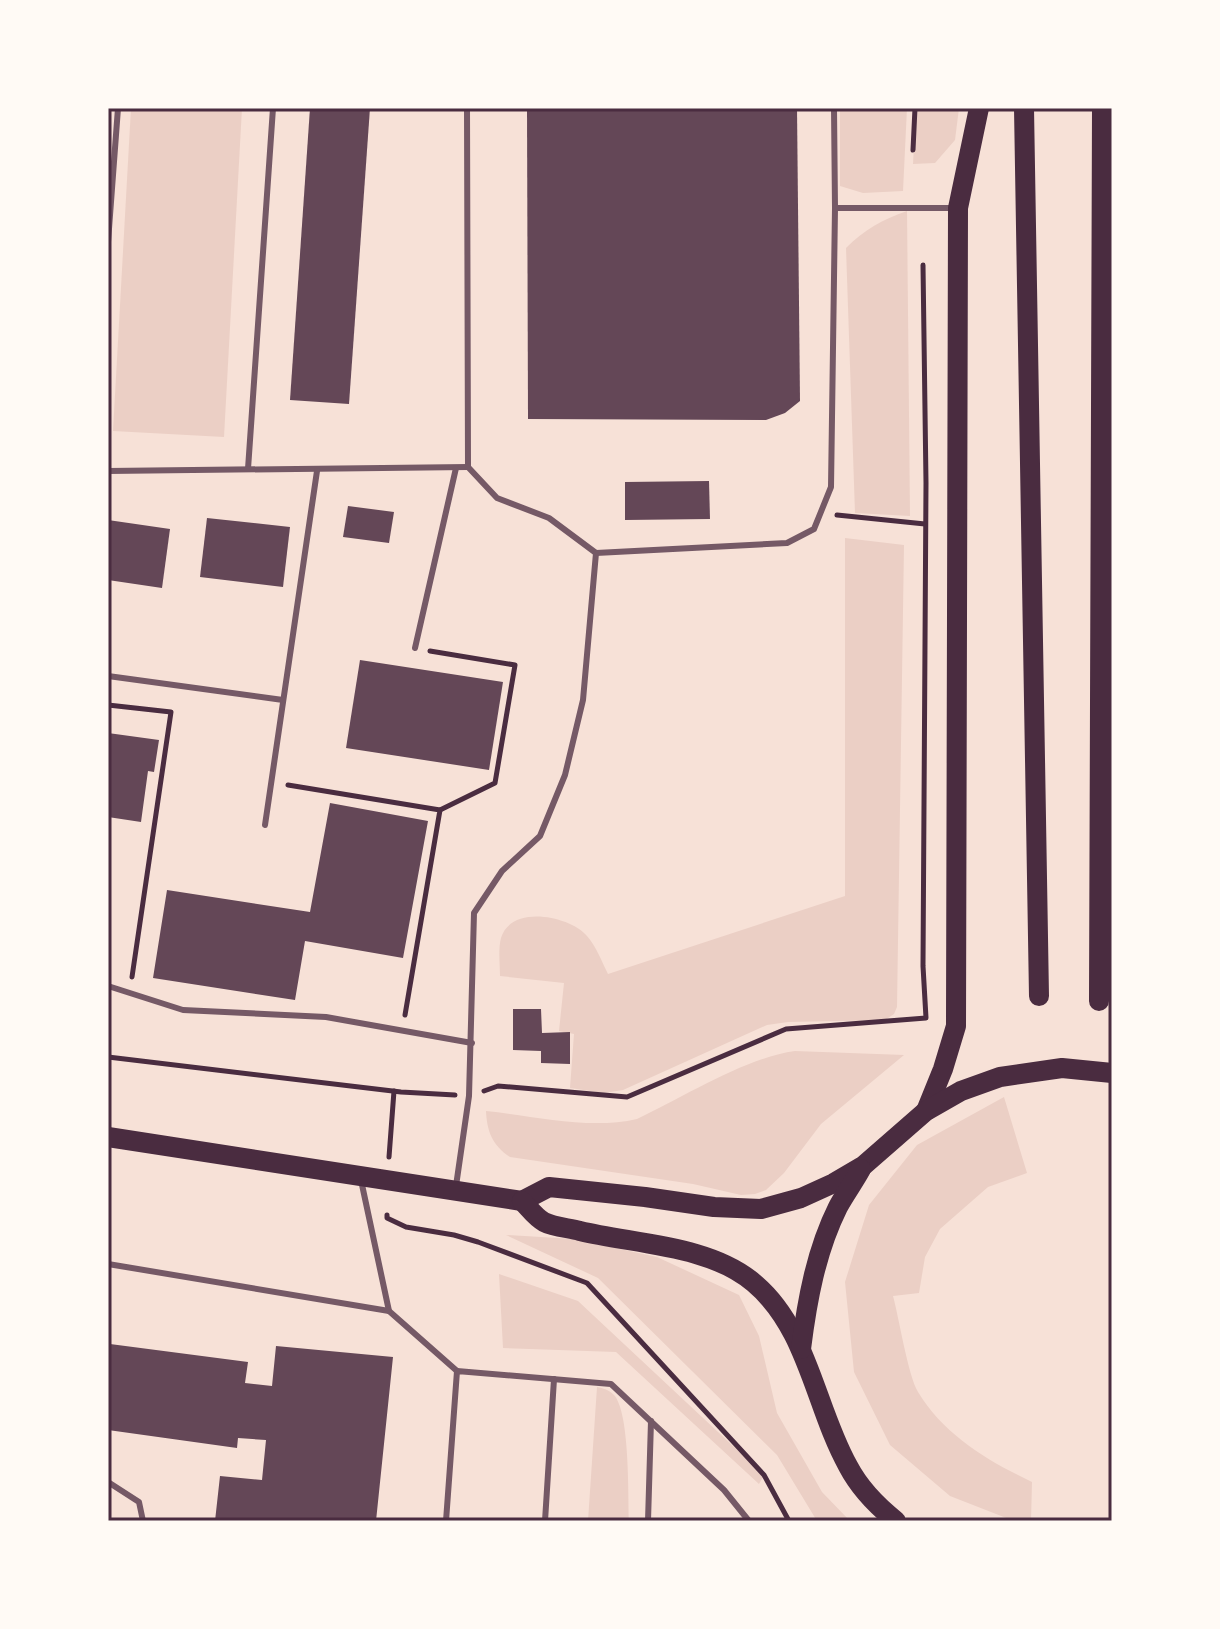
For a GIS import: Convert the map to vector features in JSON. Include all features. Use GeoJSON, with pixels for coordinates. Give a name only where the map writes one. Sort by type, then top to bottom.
{"type":"FeatureCollection","features":[{"type":"Feature","properties":{"kind":"main road"},"geometry":{"type":"LineString","coordinates":[[926,1111],[956,1026],[958,208],[979,108]]}},
{"type":"Feature","properties":{"kind":"main road"},"geometry":{"type":"LineString","coordinates":[[1024,108],[1039,996]]}},
{"type":"Feature","properties":{"kind":"main road"},"geometry":{"type":"LineString","coordinates":[[1099,1001],[1102,108]]}},
{"type":"Feature","properties":{"kind":"main road"},"geometry":{"type":"LineString","coordinates":[[801,1349],[808,1298],[838,1208],[863,1166],[890,1140],[926,1111],[961,1091],[1000,1077],[1062,1068],[1112,1073]]}},
{"type":"Feature","properties":{"kind":"main road"},"geometry":{"type":"LineString","coordinates":[[108,1137],[522,1201],[544,1222],[721,1263],[753,1282],[776,1307],[801,1349],[833,1436],[849,1469],[869,1496],[894,1520]]}},
{"type":"Feature","properties":{"kind":"main road"},"geometry":{"type":"LineString","coordinates":[[522,1201],[549,1187],[714,1207],[761,1209],[801,1198],[863,1166]]}},
{"type":"Feature","properties":{"kind":"lane"},"geometry":{"type":"LineString","coordinates":[[108,242],[118,108]]}},
{"type":"Feature","properties":{"kind":"lane"},"geometry":{"type":"LineString","coordinates":[[248,469],[273,108]]}},
{"type":"Feature","properties":{"kind":"lane"},"geometry":{"type":"LineString","coordinates":[[467,108],[468,467],[497,498],[549,518],[596,553],[787,543],[814,529],[831,487],[834,108]]}},
{"type":"Feature","properties":{"kind":"lane"},"geometry":{"type":"LineString","coordinates":[[835,208],[958,208]]}},
{"type":"Feature","properties":{"kind":"lane"},"geometry":{"type":"LineString","coordinates":[[108,471],[468,467]]}},
{"type":"Feature","properties":{"kind":"lane"},"geometry":{"type":"LineString","coordinates":[[415,648],[456,468]]}},
{"type":"Feature","properties":{"kind":"lane"},"geometry":{"type":"LineString","coordinates":[[265,825],[317,471]]}},
{"type":"Feature","properties":{"kind":"lane"},"geometry":{"type":"LineString","coordinates":[[456,1190],[469,1096],[474,913],[502,871],[540,836],[565,775],[583,700],[596,553]]}},
{"type":"Feature","properties":{"kind":"lane"},"geometry":{"type":"LineString","coordinates":[[108,676],[283,700]]}},
{"type":"Feature","properties":{"kind":"lane"},"geometry":{"type":"LineString","coordinates":[[108,986],[183,1010],[326,1017],[472,1043]]}},
{"type":"Feature","properties":{"kind":"lane"},"geometry":{"type":"LineString","coordinates":[[360,1175],[389,1311]]}},
{"type":"Feature","properties":{"kind":"lane"},"geometry":{"type":"LineString","coordinates":[[108,1264],[389,1311],[457,1371],[611,1384],[724,1490],[749,1521]]}},
{"type":"Feature","properties":{"kind":"lane"},"geometry":{"type":"LineString","coordinates":[[446,1521],[457,1371]]}},
{"type":"Feature","properties":{"kind":"lane"},"geometry":{"type":"LineString","coordinates":[[545,1521],[554,1379]]}},
{"type":"Feature","properties":{"kind":"lane"},"geometry":{"type":"LineString","coordinates":[[648,1521],[651,1421]]}},
{"type":"Feature","properties":{"kind":"lane"},"geometry":{"type":"LineString","coordinates":[[108,1482],[139,1502],[143,1521]]}},
{"type":"Feature","properties":{"kind":"path"},"geometry":{"type":"LineString","coordinates":[[913,150],[915,108]]}},
{"type":"Feature","properties":{"kind":"path"},"geometry":{"type":"LineString","coordinates":[[108,1057],[394,1091],[469,1096],[498,1086],[627,1097],[786,1029],[926,1018],[923,966],[923,265]]}},
{"type":"Feature","properties":{"kind":"path"},"geometry":{"type":"LineString","coordinates":[[821,512],[925,524]]}},
{"type":"Feature","properties":{"kind":"path"},"geometry":{"type":"LineString","coordinates":[[271,782],[440,810],[495,783],[515,665],[415,648]]}},
{"type":"Feature","properties":{"kind":"path"},"geometry":{"type":"LineString","coordinates":[[108,705],[171,712],[130,993]]}},
{"type":"Feature","properties":{"kind":"path"},"geometry":{"type":"LineString","coordinates":[[402,1031],[440,810]]}},
{"type":"Feature","properties":{"kind":"path"},"geometry":{"type":"LineString","coordinates":[[391,1112],[394,1091]]}},
{"type":"Feature","properties":{"kind":"path"},"geometry":{"type":"LineString","coordinates":[[387,1218],[406,1227],[478,1242],[587,1283],[764,1475],[789,1521]]}},
{"type":"Feature","properties":{"kind":"shaded area"},"geometry":{"type":"Polygon","coordinates":[[[131,108],[242,108],[224,437],[113,431],[131,108]]]}},
{"type":"Feature","properties":{"kind":"shaded area"},"geometry":{"type":"Polygon","coordinates":[[[840,108],[907,108],[903,191],[863,193],[840,186],[840,108]]]}},
{"type":"Feature","properties":{"kind":"shaded area"},"geometry":{"type":"Polygon","coordinates":[[[916,108],[959,108],[955,140],[935,163],[913,164],[916,108]]]}},
{"type":"Feature","properties":{"kind":"shaded area"},"geometry":{"type":"Polygon","coordinates":[[[907,211],[910,516],[855,513],[846,248],[874,226],[907,211]]]}},
{"type":"Feature","properties":{"kind":"shaded area"},"geometry":{"type":"Polygon","coordinates":[[[845,538],[904,545],[897,1007],[894,1014],[885,1020],[767,1025],[623,1090],[604,1093],[570,1088],[574,1034],[559,1031],[564,983],[500,976],[501,938],[507,927],[528,917],[568,923],[587,936],[608,974],[845,896],[845,538]]]}},
{"type":"Feature","properties":{"kind":"shaded area"},"geometry":{"type":"Polygon","coordinates":[[[795,1051],[904,1055],[821,1124],[784,1173],[766,1190],[755,1194],[741,1195],[693,1184],[510,1157],[495,1142],[488,1125],[486,1111],[581,1123],[637,1119],[735,1070],[795,1051]]]}},
{"type":"Feature","properties":{"kind":"shaded area"},"geometry":{"type":"Polygon","coordinates":[[[1004,1097],[1027,1173],[988,1187],[940,1229],[925,1257],[919,1293],[893,1296],[907,1360],[918,1392],[954,1434],[999,1465],[1032,1482],[1031,1521],[1014,1521],[950,1496],[890,1445],[854,1372],[845,1282],[869,1205],[917,1145],[1004,1097]]]}},
{"type":"Feature","properties":{"kind":"shaded area"},"geometry":{"type":"Polygon","coordinates":[[[506,1235],[574,1239],[657,1257],[739,1295],[759,1336],[777,1413],[822,1492],[850,1521],[817,1521],[777,1455],[598,1278],[506,1235]]]}},
{"type":"Feature","properties":{"kind":"shaded area"},"geometry":{"type":"Polygon","coordinates":[[[499,1274],[578,1301],[764,1475],[759,1484],[616,1352],[503,1348],[499,1274]]]}},
{"type":"Feature","properties":{"kind":"shaded area"},"geometry":{"type":"Polygon","coordinates":[[[597,1387],[614,1395],[623,1418],[629,1521],[588,1521],[597,1387]]]}},
{"type":"Feature","properties":{"kind":"building"},"geometry":{"type":"Polygon","coordinates":[[[310,108],[370,108],[349,404],[290,400],[310,108]]]}},
{"type":"Feature","properties":{"kind":"building"},"geometry":{"type":"Polygon","coordinates":[[[527,108],[797,108],[800,401],[785,413],[766,420],[528,419],[527,108]]]}},
{"type":"Feature","properties":{"kind":"building"},"geometry":{"type":"Polygon","coordinates":[[[709,481],[710,519],[625,520],[625,482],[709,481]]]}},
{"type":"Feature","properties":{"kind":"building"},"geometry":{"type":"Polygon","coordinates":[[[348,506],[394,512],[389,543],[343,537],[348,506]]]}},
{"type":"Feature","properties":{"kind":"building"},"geometry":{"type":"Polygon","coordinates":[[[207,518],[290,527],[283,587],[200,577],[207,518]]]}},
{"type":"Feature","properties":{"kind":"building"},"geometry":{"type":"Polygon","coordinates":[[[108,520],[170,529],[162,588],[108,580],[108,520]]]}},
{"type":"Feature","properties":{"kind":"building"},"geometry":{"type":"Polygon","coordinates":[[[360,660],[503,682],[489,770],[346,748],[360,660]]]}},
{"type":"Feature","properties":{"kind":"building"},"geometry":{"type":"Polygon","coordinates":[[[108,733],[159,740],[154,772],[148,771],[141,822],[108,817],[108,733]]]}},
{"type":"Feature","properties":{"kind":"building"},"geometry":{"type":"Polygon","coordinates":[[[330,803],[428,821],[403,958],[305,941],[295,1000],[153,978],[167,890],[310,912],[330,803]]]}},
{"type":"Feature","properties":{"kind":"building"},"geometry":{"type":"Polygon","coordinates":[[[513,1009],[541,1009],[542,1033],[570,1032],[570,1064],[541,1063],[541,1051],[513,1050],[513,1009]]]}},
{"type":"Feature","properties":{"kind":"building"},"geometry":{"type":"Polygon","coordinates":[[[110,1344],[248,1362],[245,1383],[272,1386],[276,1346],[393,1357],[376,1521],[215,1521],[220,1476],[262,1480],[266,1440],[238,1438],[237,1448],[108,1430],[110,1344]]]}}]}
